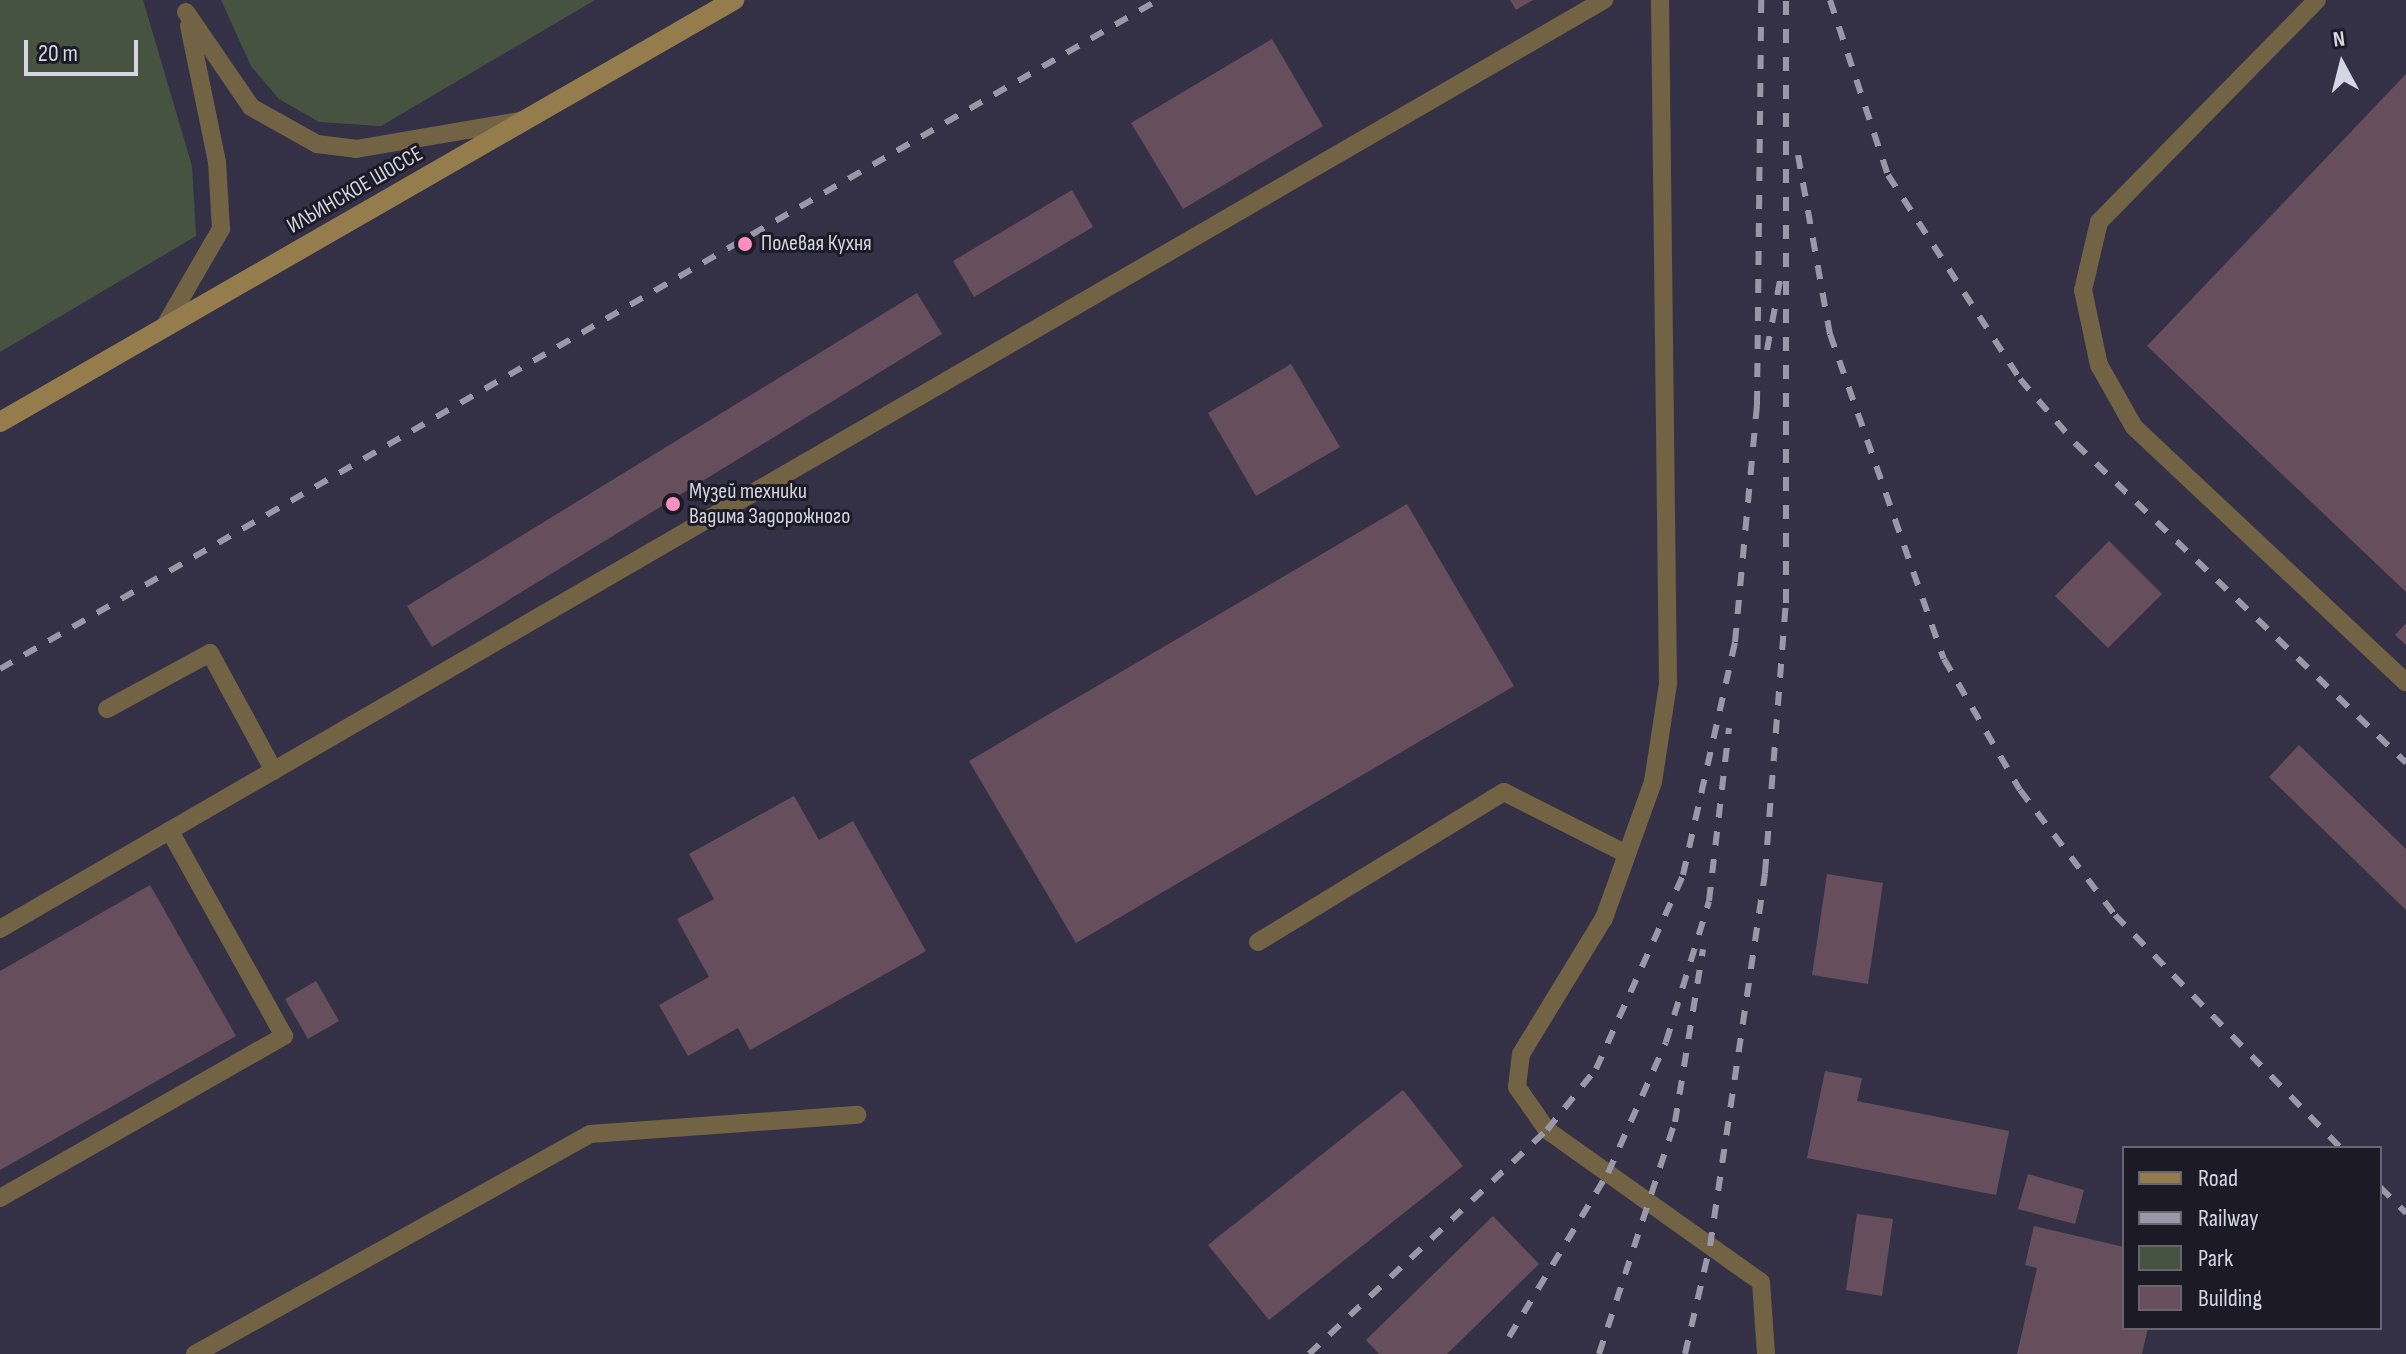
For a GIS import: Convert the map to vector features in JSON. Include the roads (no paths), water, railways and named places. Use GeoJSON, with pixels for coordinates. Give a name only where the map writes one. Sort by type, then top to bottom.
{"type":"FeatureCollection","features":[{"type":"Feature","properties":{"kind":"main road","name":"ИЛЬИНСКОЕ ШОССЕ"},"geometry":{"type":"LineString","coordinates":[[0,422],[734,0]]}},
{"type":"Feature","properties":{"kind":"lane"},"geometry":{"type":"LineString","coordinates":[[0,929],[1604,0]]}},
{"type":"Feature","properties":{"kind":"lane"},"geometry":{"type":"LineString","coordinates":[[1660,0],[1668,684],[1653,782],[1623,852],[1604,918],[1521,1054],[1517,1087],[1547,1130],[1761,1282],[1766,1354]]}},
{"type":"Feature","properties":{"kind":"lane"},"geometry":{"type":"LineString","coordinates":[[2317,0],[2099,222],[2083,290],[2099,365],[2134,427],[2406,682]]}},
{"type":"Feature","properties":{"kind":"lane"},"geometry":{"type":"LineString","coordinates":[[184,6],[251,107],[317,144],[388,145],[528,118]]}},
{"type":"Feature","properties":{"kind":"lane"},"geometry":{"type":"LineString","coordinates":[[163,329],[221,229],[217,162],[184,6]]}},
{"type":"Feature","properties":{"kind":"lane"},"geometry":{"type":"LineString","coordinates":[[107,709],[210,653],[274,771]]}},
{"type":"Feature","properties":{"kind":"lane"},"geometry":{"type":"LineString","coordinates":[[1258,942],[1504,792],[1623,852]]}},
{"type":"Feature","properties":{"kind":"lane"},"geometry":{"type":"LineString","coordinates":[[0,1198],[284,1036],[170,831]]}},
{"type":"Feature","properties":{"kind":"lane"},"geometry":{"type":"LineString","coordinates":[[195,1354],[590,1134],[857,1115]]}},
{"type":"Feature","properties":{"kind":"railway"},"geometry":{"type":"LineString","coordinates":[[0,669],[1158,0]]}},
{"type":"Feature","properties":{"kind":"railway"},"geometry":{"type":"LineString","coordinates":[[1309,1354],[1547,1130],[1596,1069],[1683,875],[1735,642],[1757,405],[1761,0]]}},
{"type":"Feature","properties":{"kind":"railway"},"geometry":{"type":"LineString","coordinates":[[1685,1354],[1710,1246],[1765,873],[1786,603],[1786,0]]}},
{"type":"Feature","properties":{"kind":"railway"},"geometry":{"type":"LineString","coordinates":[[1830,0],[1888,175],[2020,379],[2076,444],[2406,763]]}},
{"type":"Feature","properties":{"kind":"railway"},"geometry":{"type":"LineString","coordinates":[[1798,155],[1830,334],[1944,659],[2020,790],[2115,915],[2339,1146]]}},
{"type":"Feature","properties":{"kind":"railway"},"geometry":{"type":"LineString","coordinates":[[1767,350],[1781,275]]}},
{"type":"Feature","properties":{"kind":"railway"},"geometry":{"type":"LineString","coordinates":[[1509,1337],[1608,1173],[1666,1042],[1709,901],[1729,728]]}},
{"type":"Feature","properties":{"kind":"railway"},"geometry":{"type":"LineString","coordinates":[[1599,1354],[1675,1122],[1703,949]]}},
{"type":"Feature","properties":{"kind":"railway"},"geometry":{"type":"LineString","coordinates":[[2382,1189],[2406,1213]]}},
{"type":"Feature","properties":{"kind":"place","name":"Полевая Кухня"},"geometry":{"type":"Point","coordinates":[745,244]}},
{"type":"Feature","properties":{"kind":"place","name":"Музей техники Вадима Задорожного"},"geometry":{"type":"Point","coordinates":[673,504]}}]}
